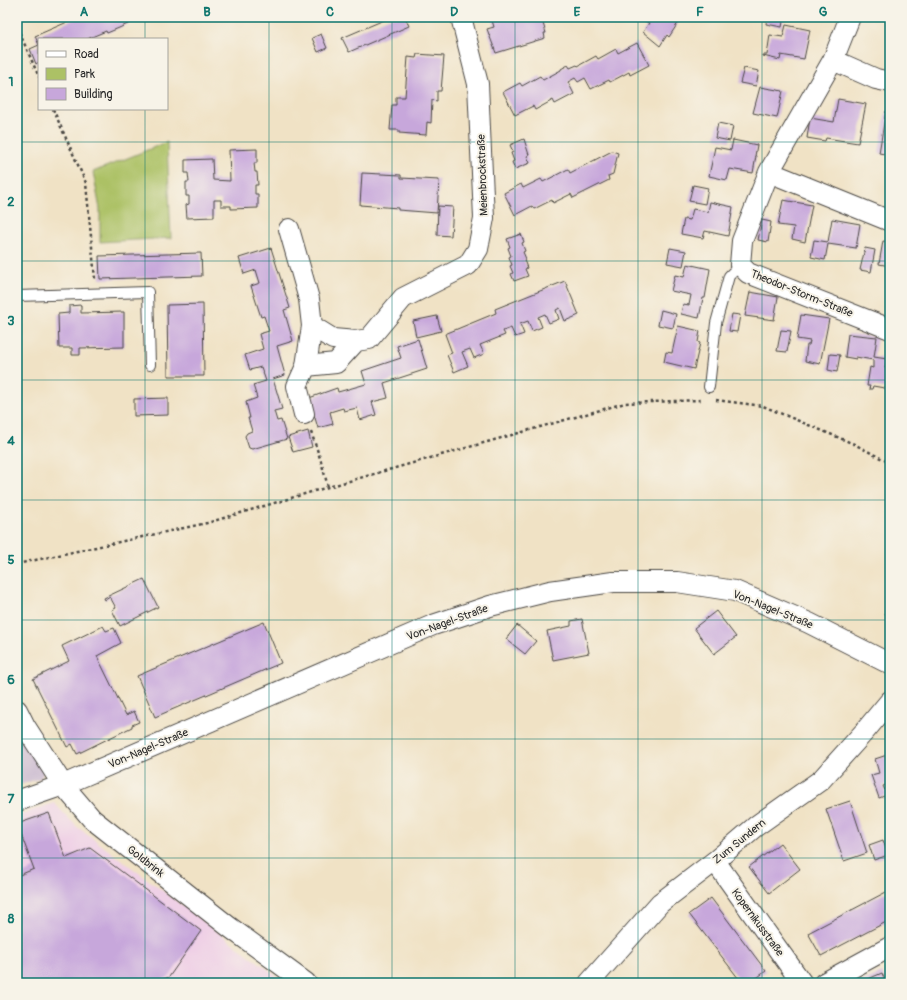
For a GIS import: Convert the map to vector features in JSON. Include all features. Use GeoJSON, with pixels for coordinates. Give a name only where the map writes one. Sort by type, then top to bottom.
{"type":"FeatureCollection","features":[{"type":"Feature","properties":{"kind":"street","name":"Meienbrockstraße"},"geometry":{"type":"LineString","coordinates":[[312,326],[334,339],[356,341],[369,339],[403,298],[468,265],[478,249],[484,218],[478,84],[461,17]]}},
{"type":"Feature","properties":{"kind":"street","name":"Theodor-Storm-Straße"},"geometry":{"type":"LineString","coordinates":[[850,17],[833,60],[769,172],[742,241],[740,265],[748,273],[890,329]]}},
{"type":"Feature","properties":{"kind":"street"},"geometry":{"type":"LineString","coordinates":[[833,60],[876,79],[890,82]]}},
{"type":"Feature","properties":{"kind":"street"},"geometry":{"type":"LineString","coordinates":[[769,172],[890,221]]}},
{"type":"Feature","properties":{"kind":"street"},"geometry":{"type":"LineString","coordinates":[[289,229],[309,299],[312,326],[306,366],[297,386],[304,414]]}},
{"type":"Feature","properties":{"kind":"street","name":"Meienbrockstraße"},"geometry":{"type":"LineString","coordinates":[[306,366],[336,363],[356,341]]}},
{"type":"Feature","properties":{"kind":"street","name":"Von-Nagel-Straße"},"geometry":{"type":"LineString","coordinates":[[17,801],[63,785],[433,625],[490,606],[550,591],[613,582],[676,582],[735,591],[809,623],[890,664]]}},
{"type":"Feature","properties":{"kind":"street","name":"Zum Sundern"},"geometry":{"type":"LineString","coordinates":[[589,983],[660,903],[756,826],[820,780],[865,732],[890,701]]}},
{"type":"Feature","properties":{"kind":"street","name":"Goldbrink"},"geometry":{"type":"LineString","coordinates":[[17,710],[25,726],[63,785],[92,819],[228,926],[306,983]]}},
{"type":"Feature","properties":{"kind":"street","name":"Kopernikusstraße"},"geometry":{"type":"LineString","coordinates":[[714,861],[802,983]]}},
{"type":"Feature","properties":{"kind":"street"},"geometry":{"type":"LineString","coordinates":[[824,983],[890,947]]}},
{"type":"Feature","properties":{"kind":"lane"},"geometry":{"type":"LineString","coordinates":[[709,387],[716,323],[729,276],[740,265]]}},
{"type":"Feature","properties":{"kind":"lane"},"geometry":{"type":"LineString","coordinates":[[17,296],[148,292],[150,364]]}},
{"type":"Feature","properties":{"kind":"path"},"geometry":{"type":"LineString","coordinates":[[17,27],[38,75]]}},
{"type":"Feature","properties":{"kind":"path"},"geometry":{"type":"LineString","coordinates":[[53,110],[86,183],[97,294]]}},
{"type":"Feature","properties":{"kind":"path"},"geometry":{"type":"LineString","coordinates":[[17,564],[207,523],[328,486],[625,403],[708,399]]}},
{"type":"Feature","properties":{"kind":"path"},"geometry":{"type":"LineString","coordinates":[[715,400],[763,406],[854,444],[890,463]]}},
{"type":"Feature","properties":{"kind":"path"},"geometry":{"type":"LineString","coordinates":[[304,414],[321,461],[328,486]]}},
{"type":"Feature","properties":{"kind":"shaded area"},"geometry":{"type":"Polygon","coordinates":[[[17,728],[44,771],[41,778],[17,786],[17,728]]]}},
{"type":"Feature","properties":{"kind":"shaded area"},"geometry":{"type":"Polygon","coordinates":[[[54,803],[76,826],[286,983],[17,983],[17,816],[54,803]]]}},
{"type":"Feature","properties":{"kind":"green space"},"geometry":{"type":"Polygon","coordinates":[[[167,142],[171,238],[100,242],[100,209],[93,172],[167,142]]]}},
{"type":"Feature","properties":{"kind":"building"},"geometry":{"type":"Polygon","coordinates":[[[79,17],[138,17],[131,20],[132,22],[119,28],[107,33],[106,31],[89,38],[38,38],[38,43],[35,36],[79,17]]]}},
{"type":"Feature","properties":{"kind":"building"},"geometry":{"type":"Polygon","coordinates":[[[391,17],[405,17],[409,26],[349,52],[342,38],[391,17]]]}},
{"type":"Feature","properties":{"kind":"building"},"geometry":{"type":"Polygon","coordinates":[[[491,17],[541,17],[546,33],[544,33],[545,38],[496,53],[487,29],[494,27],[491,17]]]}},
{"type":"Feature","properties":{"kind":"building"},"geometry":{"type":"Polygon","coordinates":[[[645,17],[682,17],[669,37],[667,35],[660,46],[643,32],[649,23],[643,20],[645,17]]]}},
{"type":"Feature","properties":{"kind":"building"},"geometry":{"type":"Polygon","coordinates":[[[767,17],[784,17],[782,27],[766,24],[767,17]]]}},
{"type":"Feature","properties":{"kind":"building"},"geometry":{"type":"Polygon","coordinates":[[[786,25],[810,30],[804,59],[781,55],[780,60],[763,56],[767,55],[770,35],[783,37],[786,25]]]}},
{"type":"Feature","properties":{"kind":"building"},"geometry":{"type":"Polygon","coordinates":[[[321,34],[327,48],[318,52],[312,38],[321,34]]]}},
{"type":"Feature","properties":{"kind":"building"},"geometry":{"type":"Polygon","coordinates":[[[637,43],[649,65],[630,75],[629,72],[610,82],[609,80],[591,89],[585,78],[578,82],[575,78],[568,82],[574,94],[555,104],[553,100],[535,110],[533,106],[515,115],[503,92],[520,83],[522,86],[540,76],[543,80],[568,65],[570,68],[577,65],[578,66],[596,56],[598,59],[616,49],[618,53],[637,43]]]}},
{"type":"Feature","properties":{"kind":"building"},"geometry":{"type":"Polygon","coordinates":[[[38,45],[38,63],[36,64],[30,49],[38,45]]]}},
{"type":"Feature","properties":{"kind":"building"},"geometry":{"type":"Polygon","coordinates":[[[417,54],[444,56],[441,91],[437,91],[437,101],[432,100],[431,123],[427,122],[426,135],[399,133],[399,130],[390,130],[392,105],[396,105],[396,97],[405,97],[408,57],[416,58],[417,54]]]}},
{"type":"Feature","properties":{"kind":"building"},"geometry":{"type":"Polygon","coordinates":[[[744,68],[759,71],[756,86],[740,83],[744,68]]]}},
{"type":"Feature","properties":{"kind":"building"},"geometry":{"type":"Polygon","coordinates":[[[760,87],[783,91],[777,118],[753,113],[760,87]]]}},
{"type":"Feature","properties":{"kind":"building"},"geometry":{"type":"Polygon","coordinates":[[[838,99],[866,104],[858,143],[826,138],[825,141],[807,138],[810,118],[834,122],[838,99]]]}},
{"type":"Feature","properties":{"kind":"building"},"geometry":{"type":"Polygon","coordinates":[[[886,111],[890,112],[890,155],[879,153],[886,111]]]}},
{"type":"Feature","properties":{"kind":"building"},"geometry":{"type":"Polygon","coordinates":[[[718,123],[733,126],[730,141],[715,138],[718,123]]]}},
{"type":"Feature","properties":{"kind":"building"},"geometry":{"type":"Polygon","coordinates":[[[524,139],[529,155],[527,156],[530,163],[515,169],[512,162],[514,161],[511,153],[513,152],[510,145],[524,139]]]}},
{"type":"Feature","properties":{"kind":"building"},"geometry":{"type":"Polygon","coordinates":[[[733,140],[757,145],[753,173],[730,169],[727,180],[709,176],[715,147],[731,150],[733,140]]]}},
{"type":"Feature","properties":{"kind":"building"},"geometry":{"type":"Polygon","coordinates":[[[257,149],[257,163],[254,163],[255,172],[257,172],[258,185],[255,185],[255,194],[258,194],[258,208],[231,209],[231,206],[221,206],[221,200],[214,200],[214,217],[187,218],[186,205],[189,204],[189,196],[186,196],[186,182],[189,182],[188,173],[185,173],[185,160],[212,159],[213,180],[230,181],[229,150],[257,149]]]}},
{"type":"Feature","properties":{"kind":"building"},"geometry":{"type":"Polygon","coordinates":[[[612,151],[618,153],[613,174],[608,176],[609,180],[573,198],[571,194],[553,203],[552,200],[534,209],[532,206],[515,215],[504,193],[521,184],[523,188],[541,179],[543,182],[568,169],[570,173],[612,151]]]}},
{"type":"Feature","properties":{"kind":"building"},"geometry":{"type":"Polygon","coordinates":[[[362,173],[401,175],[401,178],[439,180],[437,213],[360,205],[362,173]]]}},
{"type":"Feature","properties":{"kind":"building"},"geometry":{"type":"Polygon","coordinates":[[[693,185],[708,188],[705,204],[689,201],[693,185]]]}},
{"type":"Feature","properties":{"kind":"building"},"geometry":{"type":"Polygon","coordinates":[[[783,200],[812,205],[805,242],[792,239],[794,227],[778,225],[783,200]]]}},
{"type":"Feature","properties":{"kind":"building"},"geometry":{"type":"Polygon","coordinates":[[[710,202],[733,207],[728,236],[705,231],[703,238],[681,234],[684,219],[690,220],[693,209],[708,212],[710,202]]]}},
{"type":"Feature","properties":{"kind":"building"},"geometry":{"type":"Polygon","coordinates":[[[438,206],[453,207],[451,236],[437,235],[438,206]]]}},
{"type":"Feature","properties":{"kind":"building"},"geometry":{"type":"Polygon","coordinates":[[[832,219],[860,224],[856,248],[828,244],[825,260],[811,257],[814,240],[828,242],[832,219]]]}},
{"type":"Feature","properties":{"kind":"building"},"geometry":{"type":"Polygon","coordinates":[[[762,220],[771,222],[768,242],[758,240],[762,220]]]}},
{"type":"Feature","properties":{"kind":"building"},"geometry":{"type":"Polygon","coordinates":[[[521,234],[525,251],[523,252],[526,259],[524,260],[527,268],[525,269],[528,276],[514,281],[511,274],[513,273],[510,266],[512,265],[509,257],[511,256],[508,248],[510,247],[507,239],[521,234]]]}},
{"type":"Feature","properties":{"kind":"building"},"geometry":{"type":"Polygon","coordinates":[[[883,241],[890,242],[890,266],[879,264],[883,241]]]}},
{"type":"Feature","properties":{"kind":"building"},"geometry":{"type":"Polygon","coordinates":[[[271,248],[290,308],[284,310],[293,341],[277,346],[285,375],[273,379],[282,409],[274,411],[277,421],[281,420],[287,439],[252,449],[249,448],[245,436],[247,433],[252,431],[248,418],[250,418],[246,402],[257,398],[253,385],[266,381],[261,367],[250,370],[245,355],[263,349],[259,334],[269,331],[264,316],[261,317],[251,286],[260,283],[256,270],[244,274],[239,258],[271,248]]]}},
{"type":"Feature","properties":{"kind":"building"},"geometry":{"type":"Polygon","coordinates":[[[670,248],[686,251],[683,266],[667,263],[670,248]]]}},
{"type":"Feature","properties":{"kind":"building"},"geometry":{"type":"Polygon","coordinates":[[[865,248],[875,250],[871,272],[860,270],[865,248]]]}},
{"type":"Feature","properties":{"kind":"building"},"geometry":{"type":"Polygon","coordinates":[[[201,253],[202,276],[100,279],[99,256],[201,253]]]}},
{"type":"Feature","properties":{"kind":"building"},"geometry":{"type":"Polygon","coordinates":[[[687,264],[710,269],[705,298],[703,298],[699,318],[681,314],[683,304],[689,305],[691,295],[671,291],[675,275],[684,277],[687,264]]]}},
{"type":"Feature","properties":{"kind":"building"},"geometry":{"type":"Polygon","coordinates":[[[565,281],[579,315],[565,321],[560,308],[556,310],[559,319],[549,323],[545,314],[538,317],[542,327],[532,331],[528,321],[520,324],[524,334],[515,337],[511,328],[503,331],[505,335],[480,345],[484,354],[474,358],[470,349],[462,352],[468,366],[454,372],[447,355],[452,353],[445,334],[496,313],[495,309],[565,281]]]}},
{"type":"Feature","properties":{"kind":"building"},"geometry":{"type":"Polygon","coordinates":[[[750,292],[778,297],[774,320],[745,316],[750,292]]]}},
{"type":"Feature","properties":{"kind":"building"},"geometry":{"type":"Polygon","coordinates":[[[203,304],[204,376],[168,376],[167,305],[203,304]]]}},
{"type":"Feature","properties":{"kind":"building"},"geometry":{"type":"Polygon","coordinates":[[[81,305],[81,313],[124,312],[124,347],[80,348],[80,355],[72,355],[72,348],[59,348],[58,314],[69,313],[69,306],[81,305]]]}},
{"type":"Feature","properties":{"kind":"building"},"geometry":{"type":"Polygon","coordinates":[[[661,310],[676,314],[673,328],[658,325],[661,310]]]}},
{"type":"Feature","properties":{"kind":"building"},"geometry":{"type":"Polygon","coordinates":[[[732,314],[740,315],[737,332],[729,331],[732,314]]]}},
{"type":"Feature","properties":{"kind":"building"},"geometry":{"type":"Polygon","coordinates":[[[801,315],[829,319],[820,364],[805,361],[807,345],[809,345],[810,341],[797,339],[801,315]]]}},
{"type":"Feature","properties":{"kind":"building"},"geometry":{"type":"Polygon","coordinates":[[[437,316],[441,331],[416,337],[413,321],[437,316]]]}},
{"type":"Feature","properties":{"kind":"building"},"geometry":{"type":"Polygon","coordinates":[[[678,326],[700,331],[698,342],[700,343],[694,369],[664,362],[666,352],[672,353],[678,326]]]}},
{"type":"Feature","properties":{"kind":"building"},"geometry":{"type":"Polygon","coordinates":[[[781,330],[791,331],[787,352],[777,351],[781,330]]]}},
{"type":"Feature","properties":{"kind":"building"},"geometry":{"type":"Polygon","coordinates":[[[848,334],[877,337],[874,357],[887,359],[885,368],[890,369],[890,389],[873,386],[872,389],[869,389],[870,386],[867,386],[870,367],[873,368],[873,360],[845,357],[848,334]]]}},
{"type":"Feature","properties":{"kind":"building"},"geometry":{"type":"Polygon","coordinates":[[[418,339],[427,369],[384,383],[388,398],[372,402],[376,415],[360,420],[357,408],[344,411],[343,408],[330,412],[333,424],[318,428],[309,398],[337,388],[338,392],[366,384],[362,371],[401,358],[397,346],[418,339]]]}},
{"type":"Feature","properties":{"kind":"building"},"geometry":{"type":"Polygon","coordinates":[[[830,354],[840,355],[837,372],[828,370],[830,354]]]}},
{"type":"Feature","properties":{"kind":"building"},"geometry":{"type":"Polygon","coordinates":[[[168,398],[168,415],[134,416],[134,399],[168,398]]]}},
{"type":"Feature","properties":{"kind":"building"},"geometry":{"type":"Polygon","coordinates":[[[308,431],[312,447],[293,452],[288,437],[308,431]]]}},
{"type":"Feature","properties":{"kind":"building"},"geometry":{"type":"Polygon","coordinates":[[[144,579],[158,607],[120,626],[112,610],[116,608],[110,597],[105,600],[104,598],[144,579]]]}},
{"type":"Feature","properties":{"kind":"building"},"geometry":{"type":"Polygon","coordinates":[[[890,605],[890,617],[885,614],[890,605]]]}},
{"type":"Feature","properties":{"kind":"building"},"geometry":{"type":"Polygon","coordinates":[[[716,611],[736,637],[714,654],[694,628],[716,611]]]}},
{"type":"Feature","properties":{"kind":"building"},"geometry":{"type":"Polygon","coordinates":[[[582,619],[589,653],[553,660],[547,631],[571,626],[571,621],[582,619]]]}},
{"type":"Feature","properties":{"kind":"building"},"geometry":{"type":"Polygon","coordinates":[[[264,622],[281,663],[155,717],[137,676],[264,622]]]}},
{"type":"Feature","properties":{"kind":"building"},"geometry":{"type":"Polygon","coordinates":[[[517,625],[536,641],[525,654],[506,639],[517,625]]]}},
{"type":"Feature","properties":{"kind":"building"},"geometry":{"type":"Polygon","coordinates":[[[103,626],[106,631],[114,628],[121,643],[97,656],[126,715],[134,711],[139,722],[132,725],[132,727],[77,754],[72,744],[67,747],[33,679],[69,661],[62,646],[103,626]]]}},
{"type":"Feature","properties":{"kind":"building"},"geometry":{"type":"Polygon","coordinates":[[[890,754],[890,783],[883,786],[887,795],[879,798],[871,775],[879,773],[875,759],[890,754]]]}},
{"type":"Feature","properties":{"kind":"building"},"geometry":{"type":"Polygon","coordinates":[[[850,801],[867,853],[844,861],[826,809],[850,801]]]}},
{"type":"Feature","properties":{"kind":"building"},"geometry":{"type":"Polygon","coordinates":[[[49,813],[66,858],[90,848],[201,931],[169,977],[154,983],[17,983],[17,876],[34,869],[17,824],[49,813]]]}},
{"type":"Feature","properties":{"kind":"building"},"geometry":{"type":"Polygon","coordinates":[[[883,840],[888,855],[874,860],[869,845],[883,840]]]}},
{"type":"Feature","properties":{"kind":"building"},"geometry":{"type":"Polygon","coordinates":[[[780,843],[800,869],[769,893],[749,867],[780,843]]]}},
{"type":"Feature","properties":{"kind":"building"},"geometry":{"type":"Polygon","coordinates":[[[888,891],[890,894],[890,920],[821,956],[808,933],[888,891]]]}},
{"type":"Feature","properties":{"kind":"building"},"geometry":{"type":"Polygon","coordinates":[[[711,898],[766,971],[750,983],[742,983],[689,914],[711,898]]]}},
{"type":"Feature","properties":{"kind":"building"},"geometry":{"type":"Polygon","coordinates":[[[882,973],[886,983],[859,983],[882,973]]]}}]}
